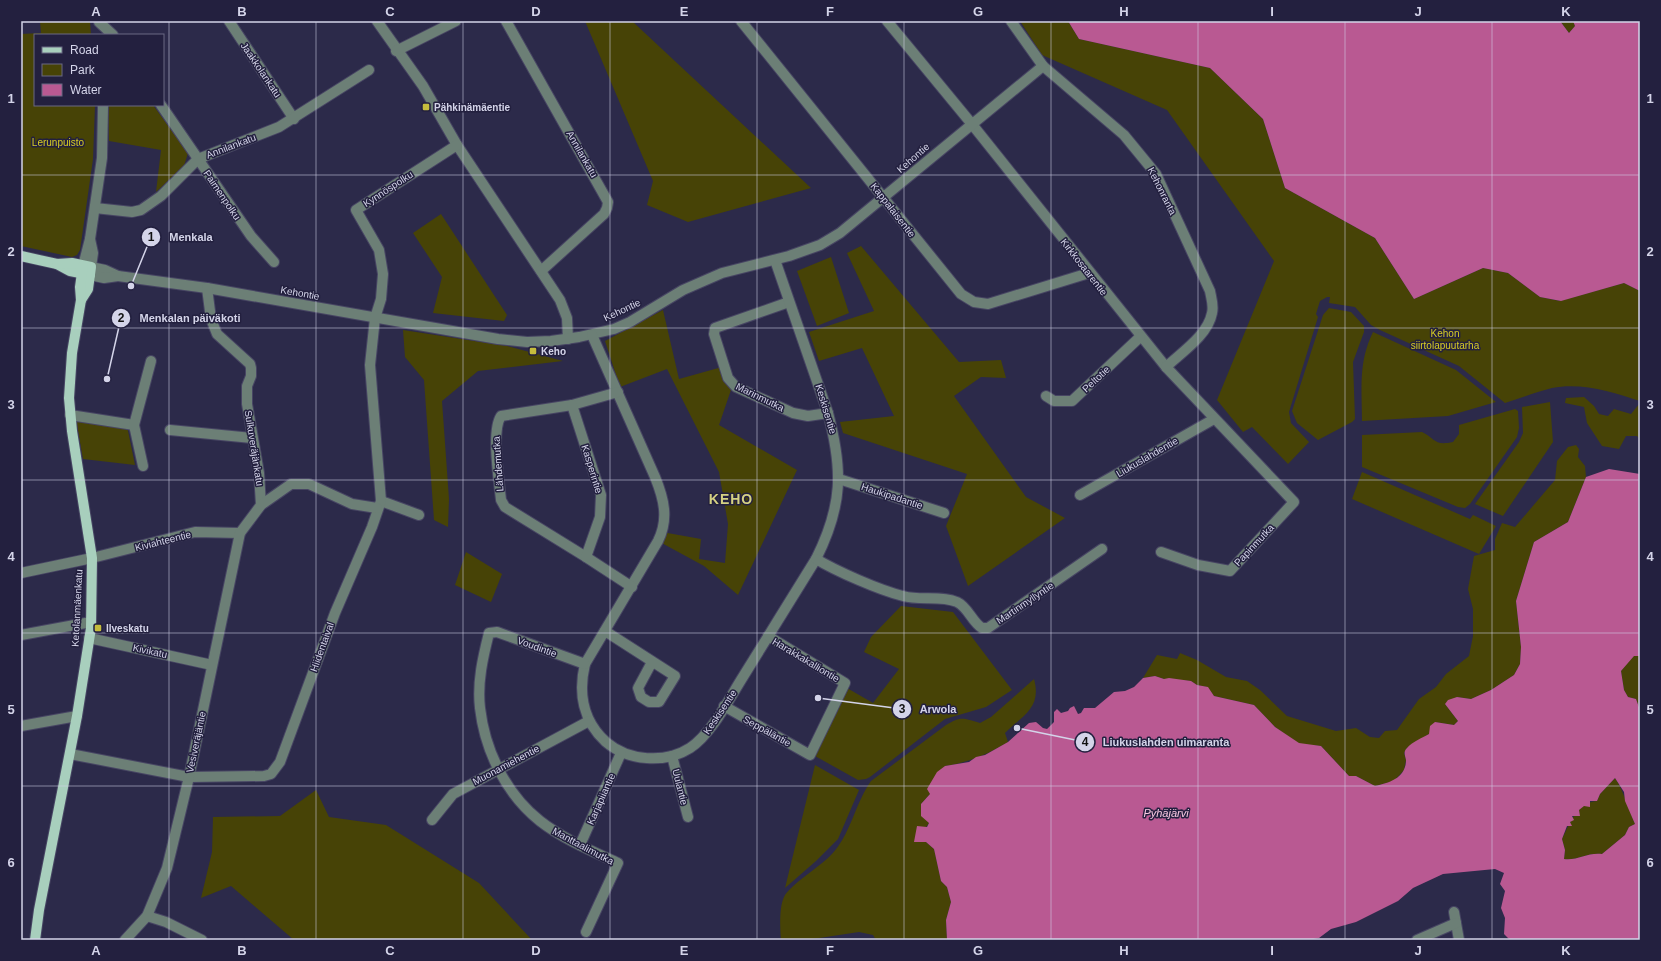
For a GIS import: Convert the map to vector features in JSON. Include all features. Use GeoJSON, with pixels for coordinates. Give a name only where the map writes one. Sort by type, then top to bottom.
{"type":"FeatureCollection","features":[{"type":"Feature","properties":{"kind":"main road","name":"Kehontie"},"geometry":{"type":"LineString","coordinates":[[21,256],[57,264],[70,271],[87,270]]}},
{"type":"Feature","properties":{"kind":"main road","name":"Ketolanmäenkatu"},"geometry":{"type":"LineString","coordinates":[[35,940],[38,914],[77,716],[91,622],[92,558],[70,415],[72,353],[81,300],[80,287],[87,270]]}},
{"type":"Feature","properties":{"kind":"main road","name":"Ketolanmäenkatu"},"geometry":{"type":"LineString","coordinates":[[30,940],[38,914]]}},
{"type":"Feature","properties":{"kind":"street","name":"Jaakkolankatu"},"geometry":{"type":"LineString","coordinates":[[229,21],[294,119]]}},
{"type":"Feature","properties":{"kind":"street"},"geometry":{"type":"LineString","coordinates":[[376,21],[396,51],[423,86],[458,145],[563,307],[568,324],[568,339]]}},
{"type":"Feature","properties":{"kind":"street"},"geometry":{"type":"LineString","coordinates":[[396,51],[456,21]]}},
{"type":"Feature","properties":{"kind":"street","name":"Annilankatu"},"geometry":{"type":"LineString","coordinates":[[506,21],[608,202],[608,208],[604,214],[540,271]]}},
{"type":"Feature","properties":{"kind":"street","name":"Kappalaisentie"},"geometry":{"type":"LineString","coordinates":[[741,21],[961,294],[974,302],[988,304],[1089,273]]}},
{"type":"Feature","properties":{"kind":"street","name":"Kirkkosaarentie"},"geometry":{"type":"LineString","coordinates":[[887,21],[971,123],[1140,337],[1214,419],[1294,502]]}},
{"type":"Feature","properties":{"kind":"street","name":"Kehonranta"},"geometry":{"type":"LineString","coordinates":[[1011,21],[1043,66],[1124,135],[1147,161],[1156,174],[1210,291],[1213,312],[1209,323],[1203,332],[1166,367]]}},
{"type":"Feature","properties":{"kind":"street"},"geometry":{"type":"LineString","coordinates":[[99,22],[100,34]]}},
{"type":"Feature","properties":{"kind":"street"},"geometry":{"type":"LineString","coordinates":[[99,22],[112,34]]}},
{"type":"Feature","properties":{"kind":"street","name":"Kehontie"},"geometry":{"type":"LineString","coordinates":[[87,270],[104,278],[118,276],[207,288],[515,341],[539,342],[592,335],[614,329],[630,322],[684,290],[722,273],[775,260],[820,245],[840,233],[884,198],[971,123],[1043,66]]}},
{"type":"Feature","properties":{"kind":"street","name":"Annilankatu"},"geometry":{"type":"LineString","coordinates":[[95,208],[132,212],[140,210],[161,196],[186,173],[198,159],[262,134],[294,119],[369,70]]}},
{"type":"Feature","properties":{"kind":"street","name":"Ketolanmäenkatu"},"geometry":{"type":"LineString","coordinates":[[87,270],[102,156],[103,106]]}},
{"type":"Feature","properties":{"kind":"street","name":"Paimenpolku"},"geometry":{"type":"LineString","coordinates":[[162,106],[251,236],[274,262]]}},
{"type":"Feature","properties":{"kind":"street","name":"Kynnöspolku"},"geometry":{"type":"LineString","coordinates":[[375,318],[381,299],[382,265],[379,250],[356,210],[458,145]]}},
{"type":"Feature","properties":{"kind":"street","name":"Keskisentie"},"geometry":{"type":"LineString","coordinates":[[592,335],[656,477],[665,505],[665,522],[662,532],[632,587],[585,664],[582,676],[582,699],[589,721],[603,739],[621,753],[641,757],[672,756],[690,748],[702,738],[724,706],[816,559],[830,525],[839,479],[838,458],[828,413],[775,260]]}},
{"type":"Feature","properties":{"kind":"street","name":"Sulkuveräjänkatu"},"geometry":{"type":"LineString","coordinates":[[207,288],[211,319],[217,334],[245,360],[251,368],[247,386],[246,404],[259,473],[261,504]]}},
{"type":"Feature","properties":{"kind":"street","name":"Marinmutka"},"geometry":{"type":"LineString","coordinates":[[789,302],[715,328],[714,334],[728,378],[736,387],[793,413],[808,416],[828,413]]}},
{"type":"Feature","properties":{"kind":"street","name":"Hiidentaival"},"geometry":{"type":"LineString","coordinates":[[70,754],[189,778],[257,777],[271,774],[280,762],[335,613],[372,527],[379,505],[370,365],[375,318]]}},
{"type":"Feature","properties":{"kind":"street","name":"Peltotie"},"geometry":{"type":"LineString","coordinates":[[1046,396],[1054,401],[1072,401],[1140,337]]}},
{"type":"Feature","properties":{"kind":"street"},"geometry":{"type":"LineString","coordinates":[[143,466],[134,425],[151,361]]}},
{"type":"Feature","properties":{"kind":"street","name":"Lähdemutka"},"geometry":{"type":"LineString","coordinates":[[618,392],[572,405],[501,416],[497,422],[496,433],[501,500],[505,507],[517,516],[586,557],[632,587]]}},
{"type":"Feature","properties":{"kind":"street","name":"Kasperintie"},"geometry":{"type":"LineString","coordinates":[[572,405],[601,495],[600,517],[586,557]]}},
{"type":"Feature","properties":{"kind":"street"},"geometry":{"type":"LineString","coordinates":[[70,415],[134,425]]}},
{"type":"Feature","properties":{"kind":"street","name":"Liukuslahdentie"},"geometry":{"type":"LineString","coordinates":[[1080,495],[1214,419]]}},
{"type":"Feature","properties":{"kind":"street"},"geometry":{"type":"LineString","coordinates":[[170,430],[252,438]]}},
{"type":"Feature","properties":{"kind":"street","name":"Haukipadantie"},"geometry":{"type":"LineString","coordinates":[[839,479],[944,513]]}},
{"type":"Feature","properties":{"kind":"street"},"geometry":{"type":"LineString","coordinates":[[240,533],[261,504],[291,484],[300,483],[309,484],[352,504],[379,505],[419,515]]}},
{"type":"Feature","properties":{"kind":"street","name":"Papinmutka"},"geometry":{"type":"LineString","coordinates":[[1162,552],[1198,565],[1230,572],[1294,502]]}},
{"type":"Feature","properties":{"kind":"street","name":"Kiviahteentie"},"geometry":{"type":"LineString","coordinates":[[21,573],[92,558],[195,532],[240,533]]}},
{"type":"Feature","properties":{"kind":"street","name":"Vesiveräjäntie"},"geometry":{"type":"LineString","coordinates":[[125,940],[147,916],[167,868],[189,778],[240,533]]}},
{"type":"Feature","properties":{"kind":"street","name":"Martinmyllyntie"},"geometry":{"type":"LineString","coordinates":[[816,559],[836,569],[902,596],[958,602],[976,625],[982,628],[988,628],[1102,549]]}},
{"type":"Feature","properties":{"kind":"street"},"geometry":{"type":"LineString","coordinates":[[21,635],[91,622]]}},
{"type":"Feature","properties":{"kind":"street"},"geometry":{"type":"LineString","coordinates":[[604,631],[652,662]]}},
{"type":"Feature","properties":{"kind":"street","name":"Voudintie"},"geometry":{"type":"LineString","coordinates":[[489,633],[497,632],[585,664]]}},
{"type":"Feature","properties":{"kind":"street","name":"Manttaalimutka"},"geometry":{"type":"LineString","coordinates":[[489,633],[482,661],[480,708],[485,732],[498,769],[524,806],[540,821],[559,834],[618,863],[586,932]]}},
{"type":"Feature","properties":{"kind":"street","name":"Harakkakalliontie"},"geometry":{"type":"LineString","coordinates":[[768,636],[845,683],[810,755]]}},
{"type":"Feature","properties":{"kind":"street","name":"Kivikatu"},"geometry":{"type":"LineString","coordinates":[[89,638],[212,665]]}},
{"type":"Feature","properties":{"kind":"street","name":"Seppäläntie"},"geometry":{"type":"LineString","coordinates":[[724,706],[810,755]]}},
{"type":"Feature","properties":{"kind":"street"},"geometry":{"type":"LineString","coordinates":[[21,726],[77,716]]}},
{"type":"Feature","properties":{"kind":"street","name":"Muonamiehentie"},"geometry":{"type":"LineString","coordinates":[[432,820],[453,794],[589,721]]}},
{"type":"Feature","properties":{"kind":"street","name":"Karjapiiantie"},"geometry":{"type":"LineString","coordinates":[[580,845],[621,753]]}},
{"type":"Feature","properties":{"kind":"street","name":"Uulantie"},"geometry":{"type":"LineString","coordinates":[[672,756],[688,817]]}},
{"type":"Feature","properties":{"kind":"street"},"geometry":{"type":"LineString","coordinates":[[1454,912],[1459,940]]}},
{"type":"Feature","properties":{"kind":"street"},"geometry":{"type":"LineString","coordinates":[[147,916],[166,922],[202,940]]}},
{"type":"Feature","properties":{"kind":"street"},"geometry":{"type":"LineString","coordinates":[[1417,940],[1456,923]]}},
{"type":"Feature","properties":{"kind":"green space","name":"Lerunpuisto"},"geometry":{"type":"Polygon","coordinates":[[[40,21],[90,21],[91,34],[34,34],[34,106],[95,106],[93,159],[80,250],[77,255],[72,257],[21,246],[21,34],[41,33],[40,21]]]}},
{"type":"Feature","properties":{"kind":"green space"},"geometry":{"type":"Polygon","coordinates":[[[585,21],[632,21],[811,188],[688,222],[647,205],[653,181],[585,21]]]}},
{"type":"Feature","properties":{"kind":"green space"},"geometry":{"type":"Polygon","coordinates":[[[1020,21],[1068,21],[1079,39],[1210,68],[1263,119],[1285,188],[1375,238],[1414,299],[1483,268],[1508,273],[1540,297],[1560,301],[1624,283],[1640,291],[1640,401],[1608,391],[1585,387],[1563,386],[1534,393],[1505,403],[1459,366],[1380,330],[1371,325],[1355,307],[1329,303],[1330,297],[1327,297],[1320,301],[1316,314],[1318,317],[1289,412],[1291,423],[1309,442],[1288,464],[1252,427],[1243,432],[1217,400],[1274,261],[1167,110],[1042,55],[1020,21]]]}},
{"type":"Feature","properties":{"kind":"green space"},"geometry":{"type":"Polygon","coordinates":[[[1560,21],[1573,21],[1575,26],[1569,33],[1560,21]]]}},
{"type":"Feature","properties":{"kind":"green space"},"geometry":{"type":"Polygon","coordinates":[[[108,106],[154,106],[188,153],[184,166],[156,192],[161,150],[109,141],[108,106]]]}},
{"type":"Feature","properties":{"kind":"green space"},"geometry":{"type":"Polygon","coordinates":[[[441,214],[507,315],[504,321],[433,313],[442,277],[413,233],[441,214]]]}},
{"type":"Feature","properties":{"kind":"green space"},"geometry":{"type":"Polygon","coordinates":[[[861,246],[959,362],[1001,360],[1006,378],[981,377],[954,396],[1026,497],[1065,518],[968,586],[946,526],[967,474],[843,433],[840,422],[894,416],[862,348],[819,361],[809,332],[874,311],[847,253],[861,246]]]}},
{"type":"Feature","properties":{"kind":"green space"},"geometry":{"type":"Polygon","coordinates":[[[831,257],[849,313],[817,326],[797,271],[831,257]]]}},
{"type":"Feature","properties":{"kind":"green space"},"geometry":{"type":"Polygon","coordinates":[[[1329,308],[1351,312],[1364,326],[1364,332],[1353,362],[1355,419],[1318,440],[1297,423],[1292,411],[1323,315],[1329,308]]]}},
{"type":"Feature","properties":{"kind":"green space"},"geometry":{"type":"Polygon","coordinates":[[[663,310],[679,379],[722,367],[732,387],[719,425],[797,470],[738,595],[704,566],[658,541],[662,532],[701,539],[699,559],[725,563],[728,524],[719,472],[667,369],[620,387],[605,341],[663,310]]]}},
{"type":"Feature","properties":{"kind":"green space"},"geometry":{"type":"Polygon","coordinates":[[[403,330],[507,346],[563,361],[478,371],[442,401],[449,499],[448,527],[434,520],[424,380],[405,357],[403,330]]]}},
{"type":"Feature","properties":{"kind":"green space","name":"Kehon siirtolapuutarha"},"geometry":{"type":"Polygon","coordinates":[[[1373,332],[1456,370],[1496,402],[1448,416],[1362,421],[1363,365],[1368,343],[1373,332]]]}},
{"type":"Feature","properties":{"kind":"green space"},"geometry":{"type":"Polygon","coordinates":[[[1584,397],[1594,406],[1599,414],[1608,416],[1614,409],[1631,414],[1640,403],[1640,439],[1637,436],[1626,436],[1619,449],[1602,446],[1587,423],[1584,407],[1565,403],[1566,398],[1584,397]]]}},
{"type":"Feature","properties":{"kind":"green space"},"geometry":{"type":"Polygon","coordinates":[[[1550,402],[1553,442],[1503,516],[1475,504],[1519,442],[1523,433],[1522,407],[1550,402]]]}},
{"type":"Feature","properties":{"kind":"green space"},"geometry":{"type":"Polygon","coordinates":[[[1515,409],[1518,411],[1519,428],[1517,437],[1470,504],[1465,508],[1458,507],[1362,467],[1362,435],[1422,432],[1442,443],[1453,442],[1459,434],[1459,425],[1515,409]]]}},
{"type":"Feature","properties":{"kind":"green space"},"geometry":{"type":"Polygon","coordinates":[[[76,419],[127,426],[135,465],[83,459],[76,419]]]}},
{"type":"Feature","properties":{"kind":"green space"},"geometry":{"type":"Polygon","coordinates":[[[1576,445],[1579,449],[1578,457],[1585,466],[1586,477],[1568,522],[1534,542],[1516,601],[1521,647],[1520,664],[1514,675],[1491,690],[1471,699],[1457,697],[1445,704],[1458,721],[1454,725],[1435,722],[1429,734],[1407,748],[1404,753],[1406,760],[1404,770],[1394,781],[1375,786],[1356,776],[1349,776],[1321,746],[1299,744],[1275,727],[1254,705],[1214,696],[1207,687],[1197,685],[1191,681],[1164,679],[1155,676],[1143,678],[1157,655],[1177,659],[1180,653],[1197,660],[1226,677],[1247,681],[1260,690],[1287,716],[1336,731],[1356,728],[1370,737],[1379,738],[1385,731],[1397,730],[1419,699],[1436,687],[1446,674],[1469,656],[1473,636],[1473,609],[1468,589],[1474,556],[1495,550],[1495,539],[1502,523],[1515,527],[1555,480],[1557,461],[1568,447],[1576,445]]]}},
{"type":"Feature","properties":{"kind":"green space"},"geometry":{"type":"Polygon","coordinates":[[[1362,472],[1470,519],[1473,515],[1496,526],[1479,554],[1352,499],[1362,472]]]}},
{"type":"Feature","properties":{"kind":"green space"},"geometry":{"type":"Polygon","coordinates":[[[466,552],[502,574],[491,602],[455,585],[466,552]]]}},
{"type":"Feature","properties":{"kind":"green space"},"geometry":{"type":"Polygon","coordinates":[[[901,606],[953,612],[1012,690],[986,707],[945,719],[870,777],[858,780],[815,756],[847,688],[873,703],[899,669],[864,652],[871,637],[901,606]]]}},
{"type":"Feature","properties":{"kind":"green space"},"geometry":{"type":"Polygon","coordinates":[[[1634,655],[1640,656],[1640,710],[1636,699],[1628,697],[1624,690],[1621,671],[1634,655]]]}},
{"type":"Feature","properties":{"kind":"green space"},"geometry":{"type":"Polygon","coordinates":[[[1034,679],[1036,689],[1033,704],[1024,716],[1005,733],[1008,742],[978,757],[945,766],[930,794],[921,804],[929,823],[915,842],[926,842],[934,849],[941,881],[947,887],[951,902],[946,920],[947,940],[876,940],[873,935],[859,932],[806,940],[781,940],[780,924],[782,901],[784,897],[798,882],[830,856],[837,848],[848,829],[865,790],[871,781],[951,722],[962,719],[980,723],[991,717],[1034,679]]]}},
{"type":"Feature","properties":{"kind":"green space"},"geometry":{"type":"Polygon","coordinates":[[[815,765],[859,790],[838,839],[816,861],[785,888],[815,765]]]}},
{"type":"Feature","properties":{"kind":"green space"},"geometry":{"type":"Polygon","coordinates":[[[1615,778],[1635,824],[1629,827],[1625,835],[1602,854],[1592,854],[1573,859],[1564,859],[1565,850],[1562,839],[1571,821],[1584,806],[1597,801],[1600,794],[1615,778]]]}},
{"type":"Feature","properties":{"kind":"green space"},"geometry":{"type":"Polygon","coordinates":[[[316,790],[329,817],[386,825],[479,883],[532,940],[294,940],[231,886],[201,898],[212,852],[213,817],[280,816],[316,790]]]}},
{"type":"Feature","properties":{"kind":"water"},"geometry":{"type":"Polygon","coordinates":[[[1068,21],[1560,21],[1569,33],[1575,26],[1573,21],[1640,21],[1640,291],[1624,283],[1561,301],[1540,297],[1508,273],[1483,268],[1414,299],[1375,238],[1285,188],[1263,119],[1210,68],[1079,39],[1068,21]]]}},
{"type":"Feature","properties":{"kind":"water","name":"Pyhäjärvi"},"geometry":{"type":"Polygon","coordinates":[[[1609,469],[1640,474],[1640,656],[1634,656],[1621,671],[1624,690],[1628,697],[1636,699],[1640,710],[1640,940],[1510,940],[1504,934],[1505,918],[1501,908],[1505,891],[1500,884],[1504,873],[1495,869],[1443,874],[1413,888],[1398,901],[1356,922],[1331,929],[1319,938],[1308,940],[947,940],[946,920],[951,902],[947,887],[941,881],[934,849],[926,842],[914,842],[917,826],[927,827],[929,823],[921,816],[921,804],[930,794],[927,789],[937,772],[945,766],[969,762],[976,757],[985,755],[1008,742],[1029,723],[1036,722],[1043,728],[1047,729],[1054,722],[1054,712],[1057,709],[1061,713],[1068,711],[1074,706],[1078,714],[1081,713],[1084,708],[1095,708],[1114,692],[1125,691],[1134,687],[1143,678],[1155,676],[1164,679],[1169,678],[1191,681],[1197,685],[1208,687],[1214,696],[1254,705],[1275,727],[1299,743],[1321,746],[1349,776],[1356,776],[1375,786],[1396,779],[1403,771],[1405,766],[1406,749],[1414,742],[1429,734],[1430,726],[1435,722],[1454,725],[1458,721],[1445,704],[1448,700],[1457,697],[1471,699],[1491,690],[1514,675],[1520,664],[1521,647],[1516,601],[1534,542],[1568,522],[1586,477],[1609,469]],[[1615,778],[1600,794],[1597,801],[1590,801],[1590,807],[1584,806],[1579,810],[1580,816],[1572,816],[1574,820],[1570,822],[1572,826],[1567,826],[1562,839],[1565,850],[1564,859],[1573,859],[1592,854],[1602,854],[1625,835],[1629,827],[1635,824],[1625,801],[1624,792],[1615,778]]]}},
{"type":"Feature","properties":{"kind":"place","name":"Pähkinämäentie"},"geometry":{"type":"Point","coordinates":[426,107]}},
{"type":"Feature","properties":{"kind":"place","name":"Menkala"},"geometry":{"type":"Point","coordinates":[131,286]}},
{"type":"Feature","properties":{"kind":"place","name":"Keho"},"geometry":{"type":"Point","coordinates":[533,351]}},
{"type":"Feature","properties":{"kind":"place","name":"Menkalan päiväkoti"},"geometry":{"type":"Point","coordinates":[107,379]}},
{"type":"Feature","properties":{"kind":"place","name":"Ilveskatu"},"geometry":{"type":"Point","coordinates":[98,628]}},
{"type":"Feature","properties":{"kind":"place","name":"Arwola"},"geometry":{"type":"Point","coordinates":[818,698]}},
{"type":"Feature","properties":{"kind":"place","name":"Liukuslahden uimaranta"},"geometry":{"type":"Point","coordinates":[1017,728]}},
{"type":"Feature","properties":{"kind":"district","name":"KEHO"},"geometry":{"type":"Point","coordinates":[731,499]}}]}
